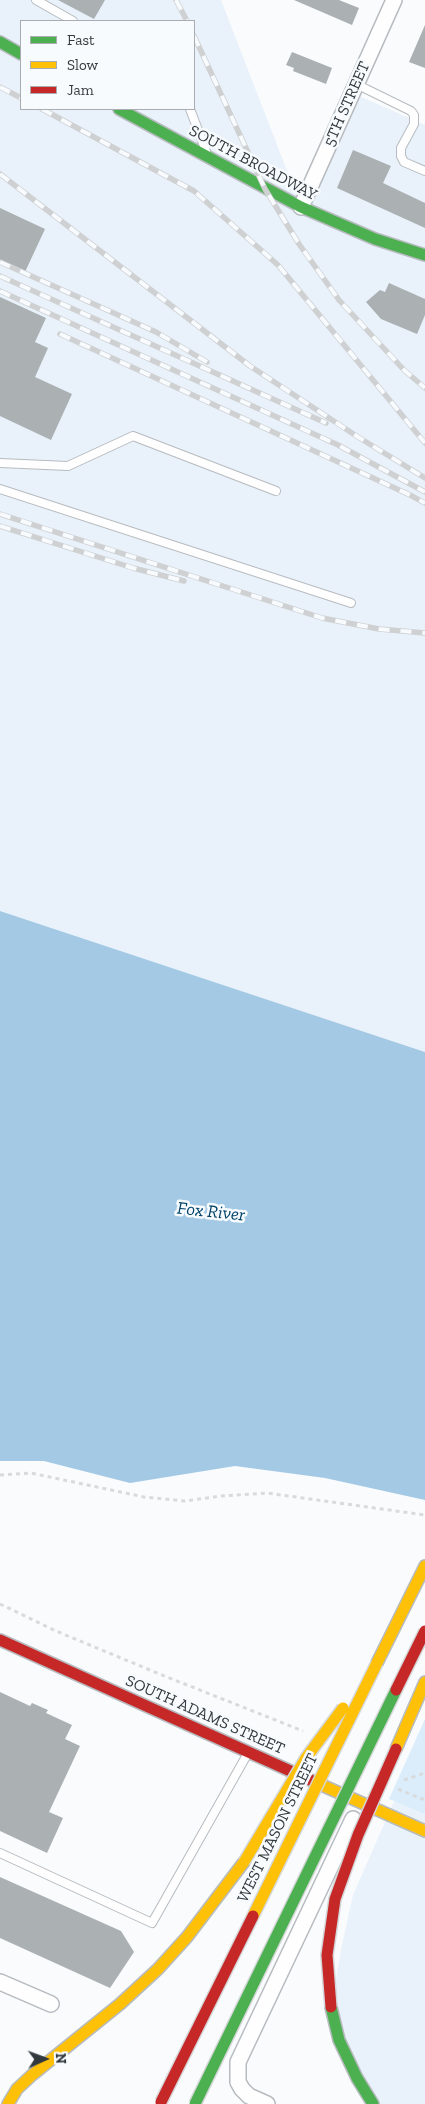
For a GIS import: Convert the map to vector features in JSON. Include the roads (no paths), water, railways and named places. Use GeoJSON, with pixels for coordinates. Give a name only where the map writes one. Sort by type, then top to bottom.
{"type":"FeatureCollection","features":[{"type":"Feature","properties":{"kind":"main road"},"geometry":{"type":"LineString","coordinates":[[0,42],[20,53]]}},
{"type":"Feature","properties":{"kind":"main road","name":"SOUTH BROADWAY"},"geometry":{"type":"LineString","coordinates":[[121,110],[301,207],[375,240],[419,266]]}},
{"type":"Feature","properties":{"kind":"main road","name":"SOUTH BROADWAY"},"geometry":{"type":"LineString","coordinates":[[375,240],[425,255]]}},
{"type":"Feature","properties":{"kind":"main road","name":"WEST MASON STREET"},"geometry":{"type":"LineString","coordinates":[[161,2104],[425,1566]]}},
{"type":"Feature","properties":{"kind":"main road"},"geometry":{"type":"LineString","coordinates":[[195,2104],[352,1777],[425,1632]]}},
{"type":"Feature","properties":{"kind":"main road","name":"SOUTH ADAMS STREET"},"geometry":{"type":"LineString","coordinates":[[0,1640],[425,1831]]}},
{"type":"Feature","properties":{"kind":"main road"},"geometry":{"type":"LineString","coordinates":[[8,2104],[18,2089],[32,2075],[120,2004],[158,1969],[187,1938],[244,1862],[306,1758],[377,1663]]}},
{"type":"Feature","properties":{"kind":"main road"},"geometry":{"type":"LineString","coordinates":[[373,2104],[357,2078],[339,2040],[331,2007],[327,1955],[330,1928],[336,1899],[358,1836],[425,1682]]}},
{"type":"Feature","properties":{"kind":"street","name":"5TH STREET"},"geometry":{"type":"LineString","coordinates":[[301,207],[394,0]]}},
{"type":"Feature","properties":{"kind":"street"},"geometry":{"type":"LineString","coordinates":[[267,2104],[247,2100],[238,2082],[238,2062],[361,1802]]}},
{"type":"Feature","properties":{"kind":"street"},"geometry":{"type":"LineString","coordinates":[[0,1982],[50,2004]]}},
{"type":"Feature","properties":{"kind":"lane"},"geometry":{"type":"LineString","coordinates":[[36,0],[71,20]]}},
{"type":"Feature","properties":{"kind":"lane"},"geometry":{"type":"LineString","coordinates":[[356,84],[411,111],[414,115],[414,124],[401,148],[401,156],[404,162],[425,171]]}},
{"type":"Feature","properties":{"kind":"lane"},"geometry":{"type":"LineString","coordinates":[[190,110],[208,158]]}},
{"type":"Feature","properties":{"kind":"lane"},"geometry":{"type":"LineString","coordinates":[[0,463],[68,466],[133,436],[276,491]]}},
{"type":"Feature","properties":{"kind":"lane"},"geometry":{"type":"LineString","coordinates":[[0,489],[351,602]]}},
{"type":"Feature","properties":{"kind":"lane"},"geometry":{"type":"LineString","coordinates":[[0,1853],[152,1923],[248,1752]]}},
{"type":"Feature","properties":{"kind":"water","name":"Fox River"},"geometry":{"type":"Polygon","coordinates":[[[0,911],[425,1052],[425,1500],[325,1478],[235,1466],[130,1483],[44,1461],[0,1461],[0,911]]]}},
{"type":"Feature","properties":{"kind":"railway"},"geometry":{"type":"LineString","coordinates":[[176,0],[186,20]]}},
{"type":"Feature","properties":{"kind":"railway"},"geometry":{"type":"LineString","coordinates":[[195,38],[265,189],[299,244],[339,300],[404,370],[425,388]]}},
{"type":"Feature","properties":{"kind":"railway"},"geometry":{"type":"LineString","coordinates":[[0,87],[20,97]]}},
{"type":"Feature","properties":{"kind":"railway"},"geometry":{"type":"LineString","coordinates":[[44,110],[194,191],[278,265],[425,443]]}},
{"type":"Feature","properties":{"kind":"railway"},"geometry":{"type":"LineString","coordinates":[[0,174],[250,366],[358,437],[425,478]]}},
{"type":"Feature","properties":{"kind":"railway"},"geometry":{"type":"LineString","coordinates":[[0,262],[156,332],[207,362]]}},
{"type":"Feature","properties":{"kind":"railway"},"geometry":{"type":"LineString","coordinates":[[0,276],[326,423]]}},
{"type":"Feature","properties":{"kind":"railway"},"geometry":{"type":"LineString","coordinates":[[0,291],[338,445],[425,492]]}},
{"type":"Feature","properties":{"kind":"railway"},"geometry":{"type":"LineString","coordinates":[[60,334],[425,503]]}},
{"type":"Feature","properties":{"kind":"railway"},"geometry":{"type":"LineString","coordinates":[[0,514],[322,618],[379,629],[425,633]]}},
{"type":"Feature","properties":{"kind":"railway"},"geometry":{"type":"LineString","coordinates":[[0,526],[133,568],[184,581]]}}]}
